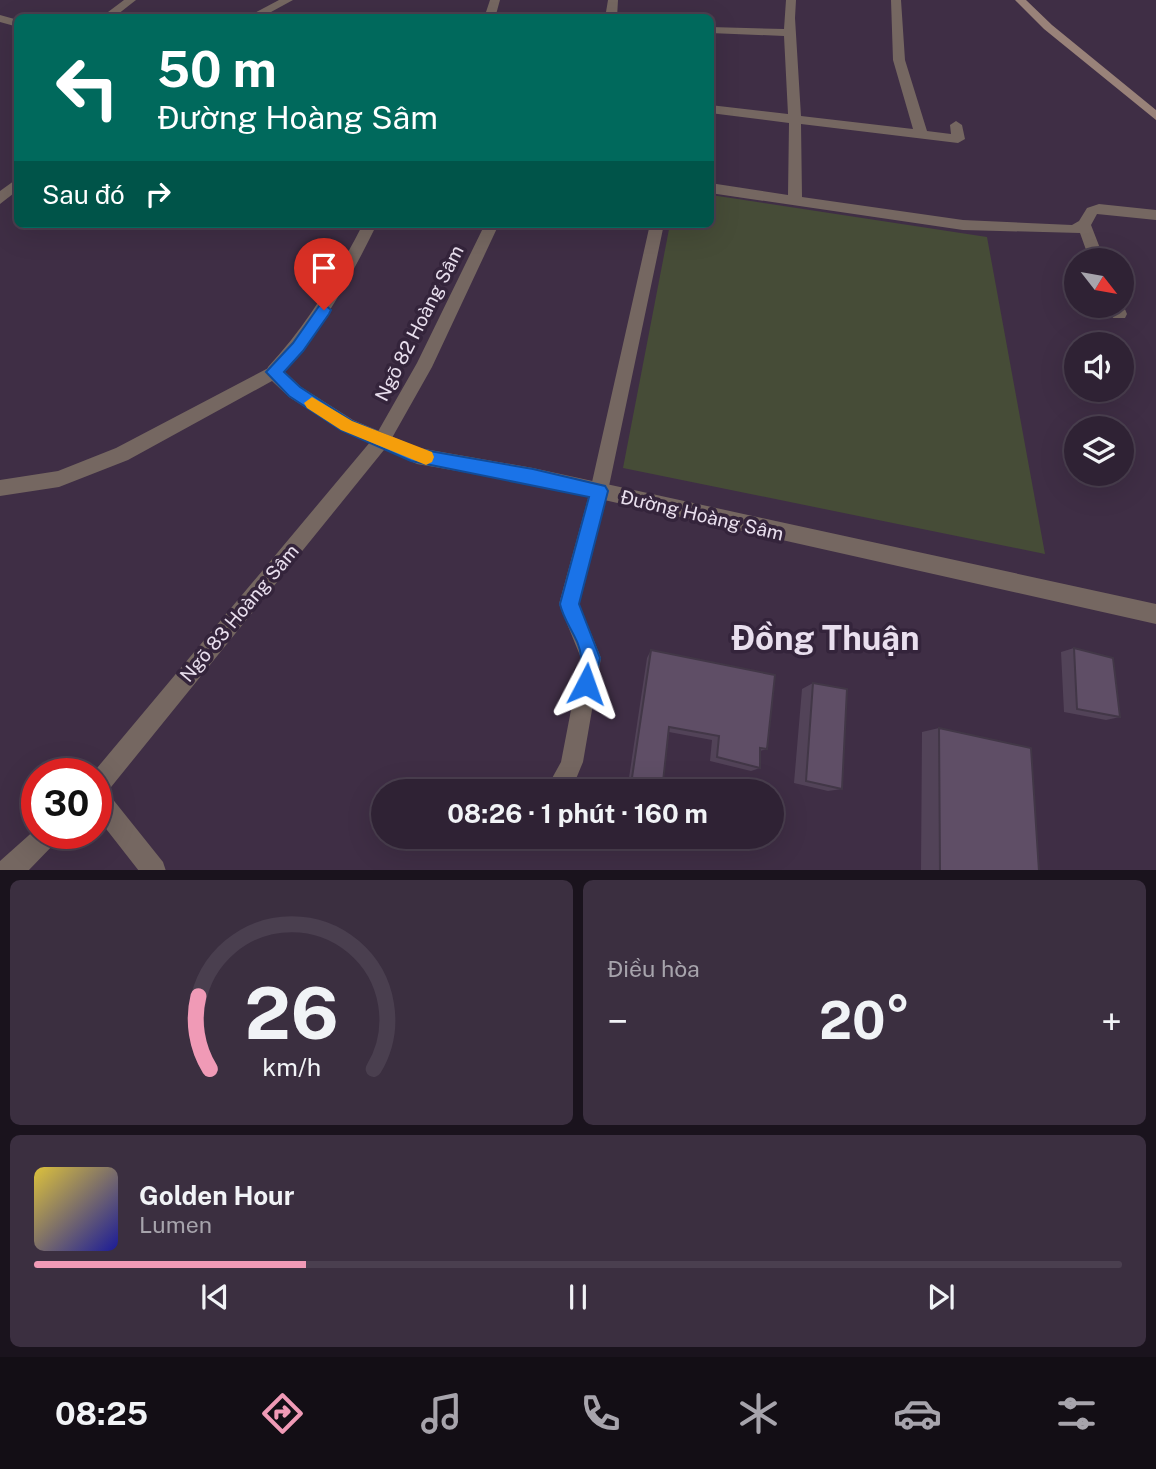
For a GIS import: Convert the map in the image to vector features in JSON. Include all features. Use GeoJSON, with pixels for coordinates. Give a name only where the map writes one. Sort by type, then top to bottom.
{"type":"FeatureCollection","features":[{"type":"Feature","properties":{"kind":"main road"},"geometry":{"type":"LineString","coordinates":[[1020,0],[1048,27],[1156,116]]}},
{"type":"Feature","properties":{"kind":"street"},"geometry":{"type":"LineString","coordinates":[[111,14],[131,0]]}},
{"type":"Feature","properties":{"kind":"street"},"geometry":{"type":"LineString","coordinates":[[258,14],[288,0]]}},
{"type":"Feature","properties":{"kind":"street"},"geometry":{"type":"LineString","coordinates":[[791,0],[789,33],[795,118],[795,200]]}},
{"type":"Feature","properties":{"kind":"street"},"geometry":{"type":"LineString","coordinates":[[896,0],[899,60],[921,134]]}},
{"type":"Feature","properties":{"kind":"street"},"geometry":{"type":"LineString","coordinates":[[714,30],[789,33]]}},
{"type":"Feature","properties":{"kind":"street"},"geometry":{"type":"LineString","coordinates":[[714,109],[958,139],[956,125]]}},
{"type":"Feature","properties":{"kind":"street"},"geometry":{"type":"LineString","coordinates":[[0,199],[14,186]]}},
{"type":"Feature","properties":{"kind":"street"},"geometry":{"type":"LineString","coordinates":[[714,189],[963,225],[1073,230],[1084,225]]}},
{"type":"Feature","properties":{"kind":"street"},"geometry":{"type":"LineString","coordinates":[[1093,248],[1084,225],[1088,214],[1099,209],[1156,215]]}},
{"type":"Feature","properties":{"kind":"street"},"geometry":{"type":"LineString","coordinates":[[0,488],[59,479],[122,454],[274,372],[298,347],[337,292],[368,228]]}},
{"type":"Feature","properties":{"kind":"street","name":"Ngõ 82 Hoàng Sâm"},"geometry":{"type":"LineString","coordinates":[[382,440],[424,368],[490,228]]}},
{"type":"Feature","properties":{"kind":"street"},"geometry":{"type":"LineString","coordinates":[[566,779],[572,762],[591,658],[569,604],[599,491],[656,228]]}},
{"type":"Feature","properties":{"kind":"street","name":"Đường Hoàng Sâm"},"geometry":{"type":"LineString","coordinates":[[274,372],[295,392],[347,425],[417,456],[533,476],[1156,614]]}},
{"type":"Feature","properties":{"kind":"street","name":"Ngõ 83 Hoàng Sâm"},"geometry":{"type":"LineString","coordinates":[[112,768],[382,440]]}},
{"type":"Feature","properties":{"kind":"street"},"geometry":{"type":"LineString","coordinates":[[112,817],[155,870]]}},
{"type":"Feature","properties":{"kind":"street"},"geometry":{"type":"LineString","coordinates":[[6,870],[15,867],[33,849]]}},
{"type":"Feature","properties":{"kind":"green space"},"geometry":{"type":"Polygon","coordinates":[[[714,195],[987,237],[1045,554],[623,468],[669,228],[714,228],[714,195]]]}},
{"type":"Feature","properties":{"kind":"building"},"geometry":{"type":"Polygon","coordinates":[[[1074,648],[1113,658],[1120,717],[1077,709],[1074,648]]]}},
{"type":"Feature","properties":{"kind":"building"},"geometry":{"type":"Polygon","coordinates":[[[651,650],[775,675],[767,749],[760,748],[760,768],[717,757],[719,736],[669,727],[663,779],[632,779],[651,650]]]}},
{"type":"Feature","properties":{"kind":"building"},"geometry":{"type":"Polygon","coordinates":[[[813,683],[847,689],[842,789],[806,781],[813,683]]]}},
{"type":"Feature","properties":{"kind":"building"},"geometry":{"type":"Polygon","coordinates":[[[939,728],[1031,748],[1039,870],[940,870],[939,728]]]}},
{"type":"Feature","properties":{"kind":"slow traffic"},"geometry":{"type":"LineString","coordinates":[[312,403],[347,425],[417,456],[426,457]]}},
{"type":"Feature","properties":{"kind":"district","name":"Đồng Thuận"},"geometry":{"type":"Point","coordinates":[825,638]}},
{"type":"Feature","properties":{"kind":"route"},"geometry":{"type":"LineString","coordinates":[[324,310],[298,347],[274,372],[295,392],[347,425],[417,456],[533,476],[599,491],[569,604],[591,658],[586,684]]}}]}
